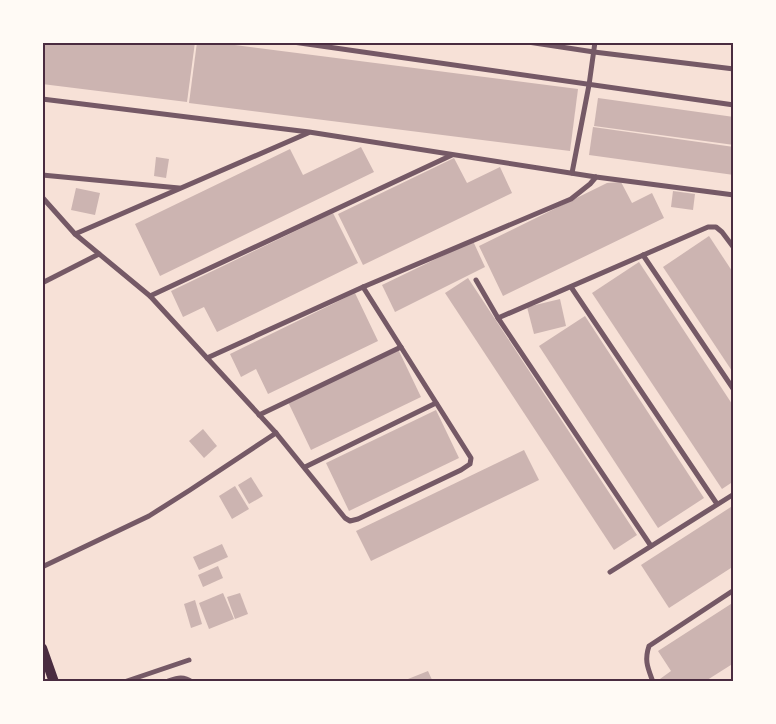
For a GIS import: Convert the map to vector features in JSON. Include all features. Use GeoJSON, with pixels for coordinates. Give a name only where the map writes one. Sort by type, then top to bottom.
{"type":"FeatureCollection","features":[{"type":"Feature","properties":{"kind":"main road"},"geometry":{"type":"LineString","coordinates":[[42,648],[54,682]]}},
{"type":"Feature","properties":{"kind":"street"},"geometry":{"type":"LineString","coordinates":[[293,42],[734,105]]}},
{"type":"Feature","properties":{"kind":"street"},"geometry":{"type":"LineString","coordinates":[[528,42],[734,69]]}},
{"type":"Feature","properties":{"kind":"street"},"geometry":{"type":"LineString","coordinates":[[572,173],[589,85],[595,42]]}},
{"type":"Feature","properties":{"kind":"street"},"geometry":{"type":"LineString","coordinates":[[42,99],[309,132],[596,177],[734,195]]}},
{"type":"Feature","properties":{"kind":"street"},"geometry":{"type":"LineString","coordinates":[[75,234],[309,132]]}},
{"type":"Feature","properties":{"kind":"street"},"geometry":{"type":"LineString","coordinates":[[150,296],[452,155]]}},
{"type":"Feature","properties":{"kind":"street"},"geometry":{"type":"LineString","coordinates":[[42,175],[180,189]]}},
{"type":"Feature","properties":{"kind":"street"},"geometry":{"type":"LineString","coordinates":[[207,358],[363,287],[571,198],[590,184],[596,177]]}},
{"type":"Feature","properties":{"kind":"street"},"geometry":{"type":"LineString","coordinates":[[42,197],[75,234],[150,296],[276,433],[345,518],[350,521],[358,519],[461,470],[470,464],[471,458],[363,287]]}},
{"type":"Feature","properties":{"kind":"street"},"geometry":{"type":"LineString","coordinates":[[498,318],[708,227],[716,227],[734,248]]}},
{"type":"Feature","properties":{"kind":"street"},"geometry":{"type":"LineString","coordinates":[[42,283],[99,254]]}},
{"type":"Feature","properties":{"kind":"street"},"geometry":{"type":"LineString","coordinates":[[643,255],[734,390]]}},
{"type":"Feature","properties":{"kind":"street"},"geometry":{"type":"LineString","coordinates":[[476,280],[498,318],[651,546]]}},
{"type":"Feature","properties":{"kind":"street"},"geometry":{"type":"LineString","coordinates":[[571,287],[717,504]]}},
{"type":"Feature","properties":{"kind":"street"},"geometry":{"type":"LineString","coordinates":[[259,415],[400,347]]}},
{"type":"Feature","properties":{"kind":"street"},"geometry":{"type":"LineString","coordinates":[[305,467],[436,404]]}},
{"type":"Feature","properties":{"kind":"street"},"geometry":{"type":"LineString","coordinates":[[42,568],[148,516],[276,433]]}},
{"type":"Feature","properties":{"kind":"street"},"geometry":{"type":"LineString","coordinates":[[610,572],[734,494]]}},
{"type":"Feature","properties":{"kind":"street"},"geometry":{"type":"LineString","coordinates":[[653,682],[647,665],[646,655],[649,646],[734,590]]}},
{"type":"Feature","properties":{"kind":"street"},"geometry":{"type":"LineString","coordinates":[[124,682],[189,660]]}},
{"type":"Feature","properties":{"kind":"lane"},"geometry":{"type":"LineString","coordinates":[[164,682],[181,676],[194,682]]}},
{"type":"Feature","properties":{"kind":"building"},"geometry":{"type":"Polygon","coordinates":[[[42,42],[195,42],[187,102],[42,84],[42,42]]]}},
{"type":"Feature","properties":{"kind":"building"},"geometry":{"type":"Polygon","coordinates":[[[197,42],[211,42],[578,89],[570,151],[189,103],[197,42]]]}},
{"type":"Feature","properties":{"kind":"building"},"geometry":{"type":"Polygon","coordinates":[[[598,98],[734,117],[734,145],[594,126],[598,98]]]}},
{"type":"Feature","properties":{"kind":"building"},"geometry":{"type":"Polygon","coordinates":[[[593,127],[734,147],[734,175],[589,155],[593,127]]]}},
{"type":"Feature","properties":{"kind":"building"},"geometry":{"type":"Polygon","coordinates":[[[361,147],[374,172],[160,276],[135,224],[290,149],[303,175],[361,147]]]}},
{"type":"Feature","properties":{"kind":"building"},"geometry":{"type":"Polygon","coordinates":[[[156,157],[169,159],[166,178],[154,176],[156,157]]]}},
{"type":"Feature","properties":{"kind":"building"},"geometry":{"type":"Polygon","coordinates":[[[454,158],[467,183],[500,167],[512,193],[363,265],[338,214],[454,158]]]}},
{"type":"Feature","properties":{"kind":"building"},"geometry":{"type":"Polygon","coordinates":[[[621,182],[632,203],[652,193],[664,218],[503,296],[479,246],[607,183],[621,182]]]}},
{"type":"Feature","properties":{"kind":"building"},"geometry":{"type":"Polygon","coordinates":[[[76,188],[100,193],[95,215],[71,210],[76,188]]]}},
{"type":"Feature","properties":{"kind":"building"},"geometry":{"type":"Polygon","coordinates":[[[673,191],[695,194],[693,210],[671,207],[673,191]]]}},
{"type":"Feature","properties":{"kind":"building"},"geometry":{"type":"Polygon","coordinates":[[[333,213],[358,263],[217,332],[204,307],[183,317],[171,291],[333,213]]]}},
{"type":"Feature","properties":{"kind":"building"},"geometry":{"type":"Polygon","coordinates":[[[709,236],[734,274],[734,374],[663,267],[709,236]]]}},
{"type":"Feature","properties":{"kind":"building"},"geometry":{"type":"Polygon","coordinates":[[[473,241],[485,267],[395,312],[382,285],[473,241]]]}},
{"type":"Feature","properties":{"kind":"building"},"geometry":{"type":"Polygon","coordinates":[[[639,262],[734,407],[734,481],[722,489],[592,293],[639,262]]]}},
{"type":"Feature","properties":{"kind":"building"},"geometry":{"type":"Polygon","coordinates":[[[468,278],[637,535],[614,550],[445,293],[468,278]]]}},
{"type":"Feature","properties":{"kind":"building"},"geometry":{"type":"Polygon","coordinates":[[[355,293],[378,341],[268,394],[256,369],[241,377],[230,354],[355,293]]]}},
{"type":"Feature","properties":{"kind":"building"},"geometry":{"type":"Polygon","coordinates":[[[560,299],[566,326],[534,334],[527,307],[560,299]]]}},
{"type":"Feature","properties":{"kind":"building"},"geometry":{"type":"Polygon","coordinates":[[[585,316],[704,498],[658,528],[539,346],[585,316]]]}},
{"type":"Feature","properties":{"kind":"building"},"geometry":{"type":"Polygon","coordinates":[[[398,349],[421,397],[311,450],[288,402],[398,349]]]}},
{"type":"Feature","properties":{"kind":"building"},"geometry":{"type":"Polygon","coordinates":[[[436,410],[459,458],[349,511],[326,463],[436,410]]]}},
{"type":"Feature","properties":{"kind":"building"},"geometry":{"type":"Polygon","coordinates":[[[203,429],[217,446],[204,458],[189,441],[203,429]]]}},
{"type":"Feature","properties":{"kind":"building"},"geometry":{"type":"Polygon","coordinates":[[[524,450],[539,480],[371,561],[356,531],[524,450]]]}},
{"type":"Feature","properties":{"kind":"building"},"geometry":{"type":"Polygon","coordinates":[[[251,477],[263,496],[249,504],[238,485],[251,477]]]}},
{"type":"Feature","properties":{"kind":"building"},"geometry":{"type":"Polygon","coordinates":[[[235,486],[249,509],[232,519],[219,496],[235,486]]]}},
{"type":"Feature","properties":{"kind":"building"},"geometry":{"type":"Polygon","coordinates":[[[734,505],[734,566],[669,608],[641,565],[734,505]]]}},
{"type":"Feature","properties":{"kind":"building"},"geometry":{"type":"Polygon","coordinates":[[[222,544],[228,557],[199,570],[193,557],[222,544]]]}},
{"type":"Feature","properties":{"kind":"building"},"geometry":{"type":"Polygon","coordinates":[[[218,566],[223,578],[203,587],[198,575],[218,566]]]}},
{"type":"Feature","properties":{"kind":"building"},"geometry":{"type":"Polygon","coordinates":[[[223,593],[234,619],[209,629],[199,603],[223,593]]]}},
{"type":"Feature","properties":{"kind":"building"},"geometry":{"type":"Polygon","coordinates":[[[240,593],[248,614],[235,619],[227,597],[240,593]]]}},
{"type":"Feature","properties":{"kind":"building"},"geometry":{"type":"Polygon","coordinates":[[[195,600],[202,624],[191,628],[184,604],[195,600]]]}},
{"type":"Feature","properties":{"kind":"building"},"geometry":{"type":"Polygon","coordinates":[[[734,602],[734,663],[704,682],[662,682],[660,679],[671,671],[658,651],[734,602]]]}},
{"type":"Feature","properties":{"kind":"building"},"geometry":{"type":"Polygon","coordinates":[[[428,671],[433,682],[403,682],[403,681],[428,671]]]}}]}
